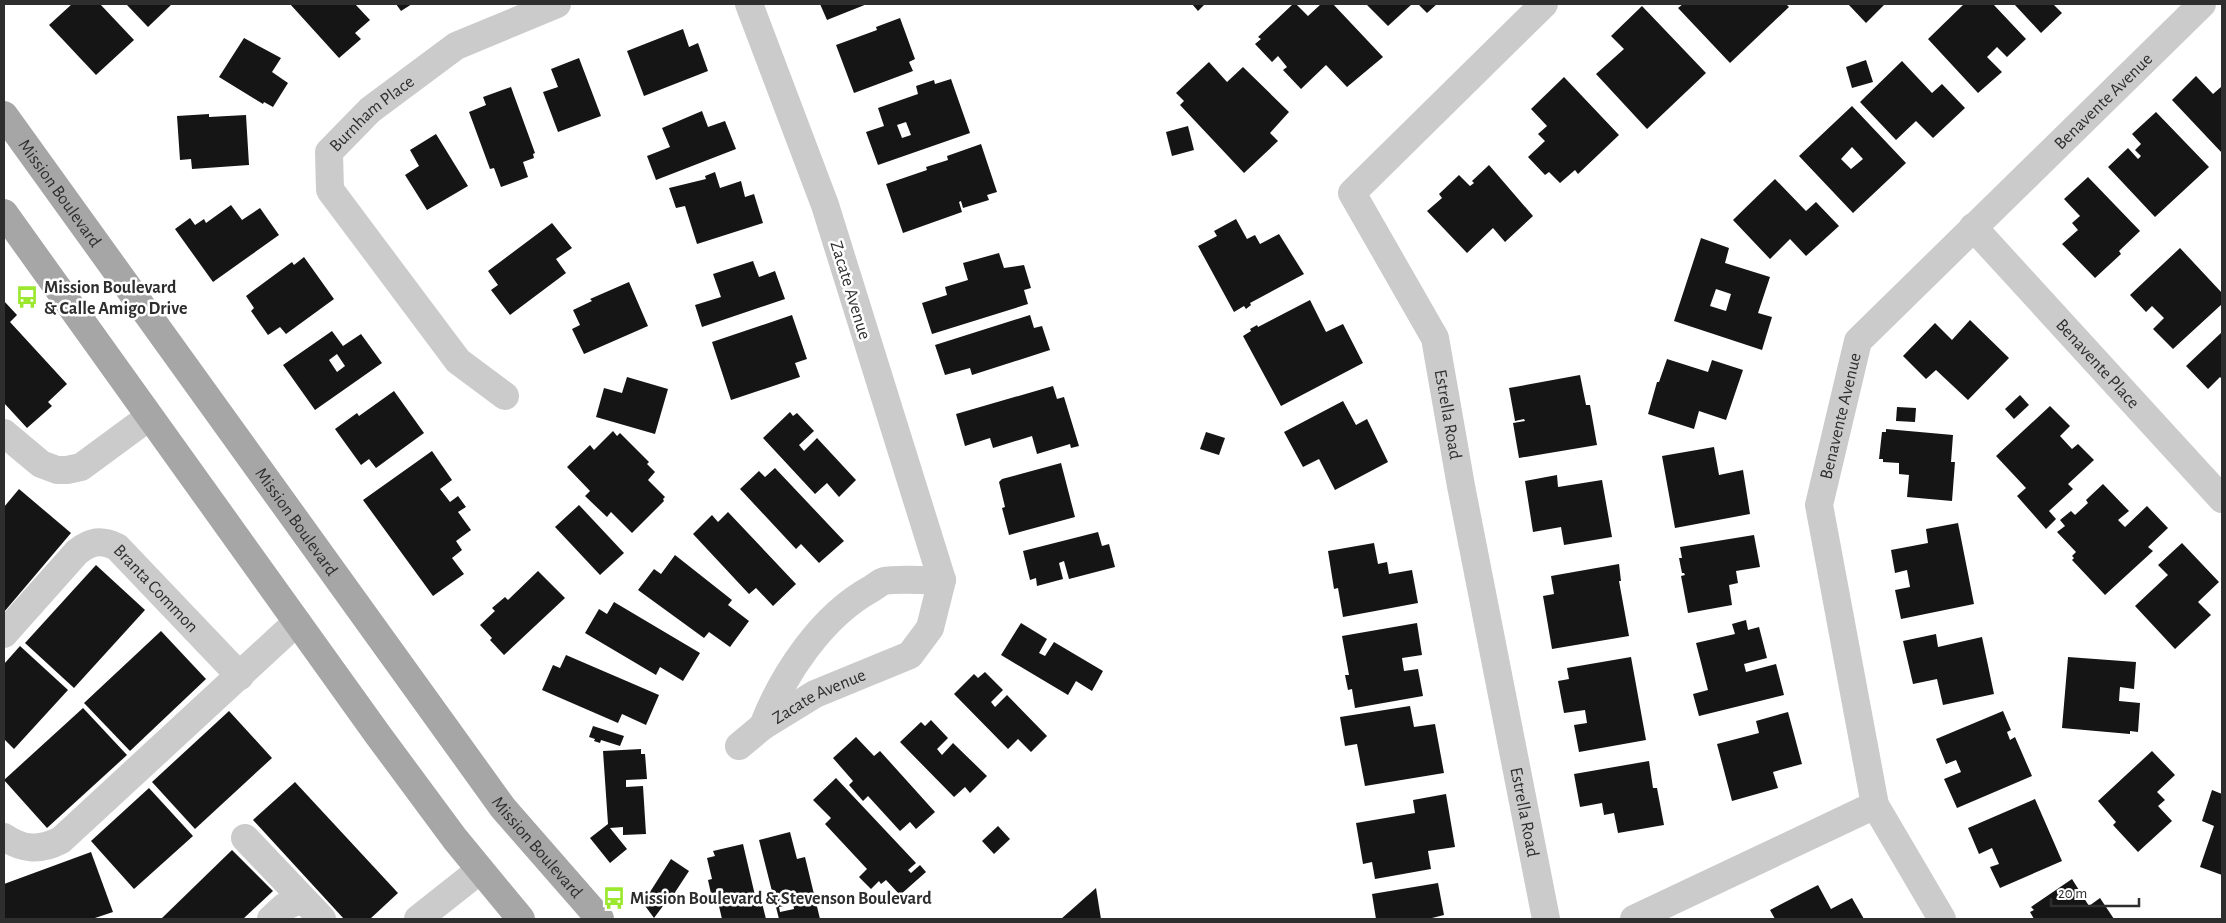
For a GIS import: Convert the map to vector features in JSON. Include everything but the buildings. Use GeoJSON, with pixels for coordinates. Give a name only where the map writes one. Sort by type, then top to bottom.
{"type":"FeatureCollection","features":[{"type":"Feature","properties":{"kind":"main road","name":"Mission Boulevard"},"geometry":{"type":"LineString","coordinates":[[4,115],[503,808],[600,919]]}},
{"type":"Feature","properties":{"kind":"main road"},"geometry":{"type":"LineString","coordinates":[[4,213],[384,743],[480,870],[521,919]]}},
{"type":"Feature","properties":{"kind":"street","name":"Burnham Place"},"geometry":{"type":"LineString","coordinates":[[505,396],[458,362],[330,190],[329,152],[370,110],[456,46],[557,4]]}},
{"type":"Feature","properties":{"kind":"street","name":"Zacate Avenue"},"geometry":{"type":"LineString","coordinates":[[739,746],[764,726],[815,694],[910,655],[930,628],[942,580],[825,205],[749,4]]}},
{"type":"Feature","properties":{"kind":"street","name":"Estrella Road"},"geometry":{"type":"LineString","coordinates":[[1544,4],[1352,192],[1435,338],[1461,486],[1546,919]]}},
{"type":"Feature","properties":{"kind":"street","name":"Benavente Avenue"},"geometry":{"type":"LineString","coordinates":[[1942,919],[1875,805],[1818,505],[1858,341],[2202,4]]}},
{"type":"Feature","properties":{"kind":"street","name":"Benavente Place"},"geometry":{"type":"LineString","coordinates":[[1973,227],[2222,499]]}},
{"type":"Feature","properties":{"kind":"street"},"geometry":{"type":"LineString","coordinates":[[4,433],[41,464],[57,470],[67,470],[81,466],[149,417]]}},
{"type":"Feature","properties":{"kind":"street","name":"Branta Common"},"geometry":{"type":"LineString","coordinates":[[4,634],[77,552],[88,543],[104,541],[117,547],[240,676]]}},
{"type":"Feature","properties":{"kind":"street","name":"Zacate Avenue"},"geometry":{"type":"LineString","coordinates":[[764,726],[772,704],[801,657],[827,623],[856,597],[884,581],[942,580]]}},
{"type":"Feature","properties":{"kind":"street"},"geometry":{"type":"LineString","coordinates":[[4,836],[15,845],[29,848],[47,848],[61,840],[297,622]]}},
{"type":"Feature","properties":{"kind":"street"},"geometry":{"type":"LineString","coordinates":[[1634,919],[1875,805]]}},
{"type":"Feature","properties":{"kind":"street"},"geometry":{"type":"LineString","coordinates":[[245,838],[322,919]]}},
{"type":"Feature","properties":{"kind":"street"},"geometry":{"type":"LineString","coordinates":[[418,919],[480,870]]}},
{"type":"Feature","properties":{"kind":"street"},"geometry":{"type":"LineString","coordinates":[[271,919],[284,907],[302,899]]}},
{"type":"Feature","properties":{"kind":"place","name":"Mission Boulevard & Calle Amigo Drive"},"geometry":{"type":"Point","coordinates":[27,297]}},
{"type":"Feature","properties":{"kind":"place","name":"Mission Boulevard & Stevenson Boulevard"},"geometry":{"type":"Point","coordinates":[614,898]}}]}
